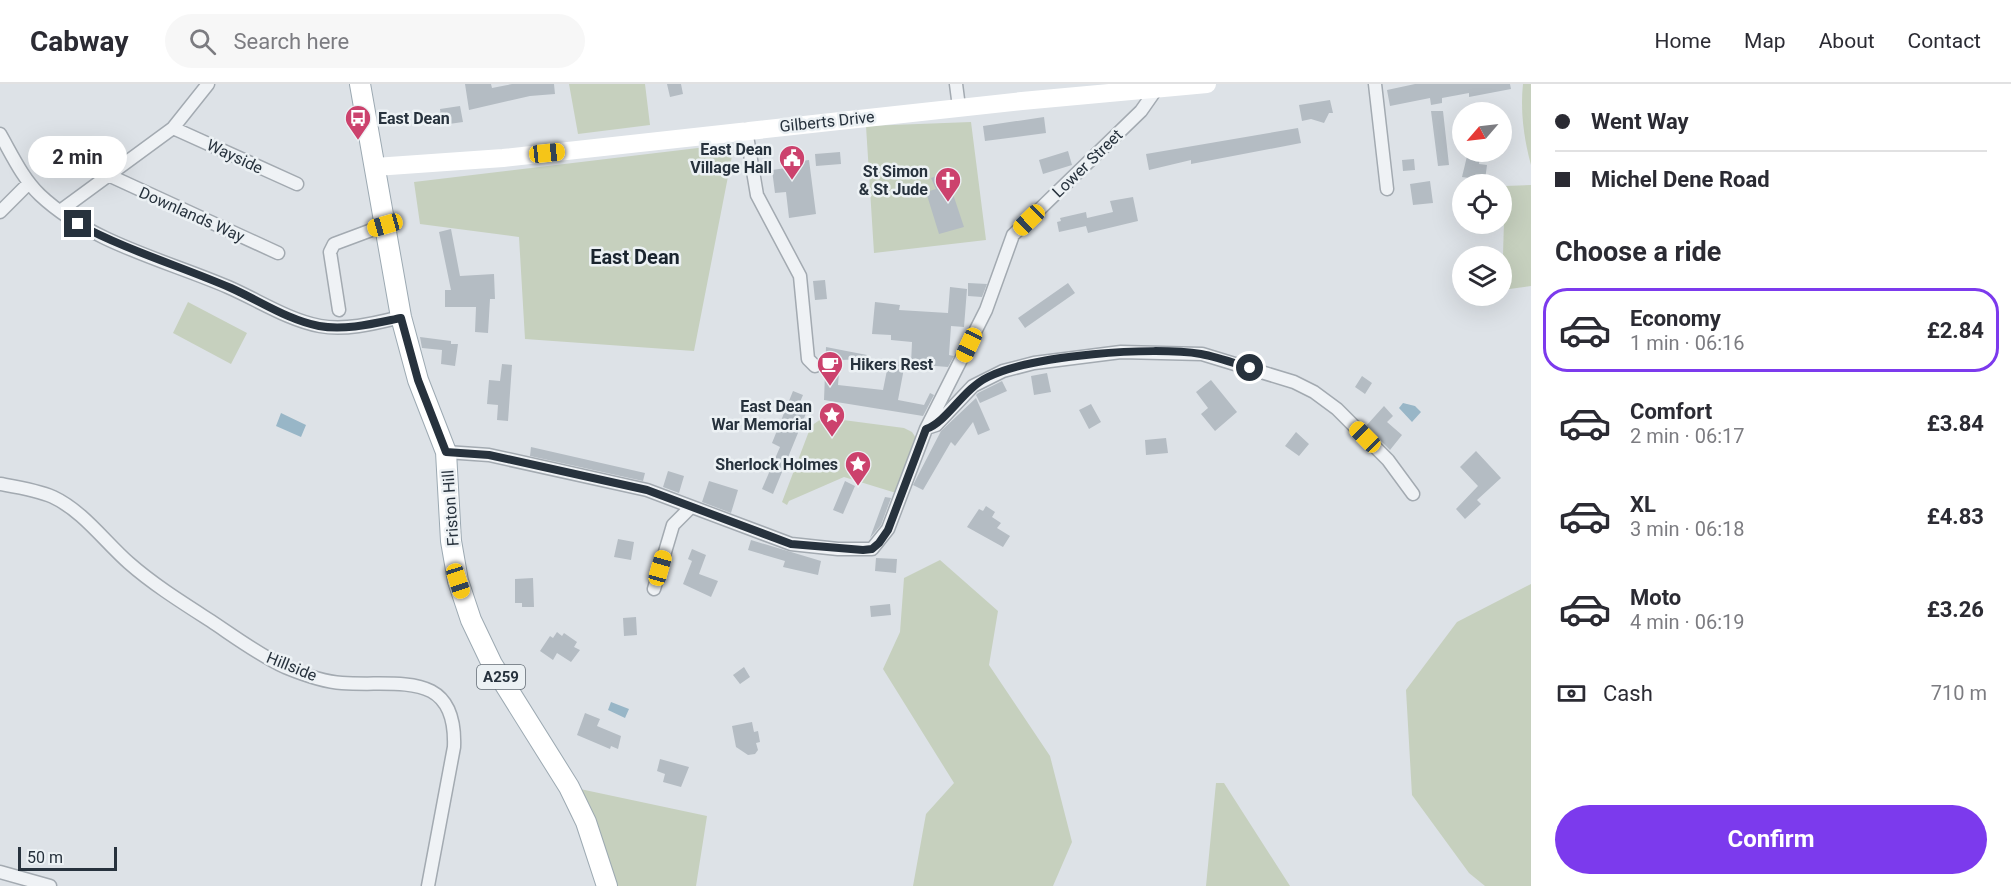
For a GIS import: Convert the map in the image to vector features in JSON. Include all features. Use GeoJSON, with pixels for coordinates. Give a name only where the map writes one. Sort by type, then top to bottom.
{"type":"FeatureCollection","features":[{"type":"Feature","properties":{"kind":"main road","name":"A259"},"geometry":{"type":"LineString","coordinates":[[360,84],[401,318]]}},
{"type":"Feature","properties":{"kind":"main road","name":"Friston Hill"},"geometry":{"type":"LineString","coordinates":[[401,318],[418,380],[446,452],[451,541],[458,581],[471,620],[492,664],[569,787],[586,822],[607,886]]}},
{"type":"Feature","properties":{"kind":"street"},"geometry":{"type":"LineString","coordinates":[[60,211],[106,174],[173,128],[208,84]]}},
{"type":"Feature","properties":{"kind":"street"},"geometry":{"type":"LineString","coordinates":[[956,84],[959,107]]}},
{"type":"Feature","properties":{"kind":"street","name":"Gilberts Drive"},"geometry":{"type":"LineString","coordinates":[[375,167],[502,158],[959,107],[1155,91],[1207,84]]}},
{"type":"Feature","properties":{"kind":"street"},"geometry":{"type":"LineString","coordinates":[[1375,84],[1388,189]]}},
{"type":"Feature","properties":{"kind":"street","name":"Lower Street"},"geometry":{"type":"LineString","coordinates":[[690,507],[791,544],[838,549],[872,549],[888,530],[926,429],[986,310],[1013,235],[1142,111],[1155,91]]}},
{"type":"Feature","properties":{"kind":"street","name":"Wayside"},"geometry":{"type":"LineString","coordinates":[[173,128],[297,184]]}},
{"type":"Feature","properties":{"kind":"street"},"geometry":{"type":"LineString","coordinates":[[746,130],[757,195],[800,276],[808,359],[815,366]]}},
{"type":"Feature","properties":{"kind":"street"},"geometry":{"type":"LineString","coordinates":[[0,135],[29,183],[60,211],[99,236],[231,288],[300,321],[321,326],[344,327],[401,318]]}},
{"type":"Feature","properties":{"kind":"street","name":"Downlands Way"},"geometry":{"type":"LineString","coordinates":[[106,174],[278,253]]}},
{"type":"Feature","properties":{"kind":"street"},"geometry":{"type":"LineString","coordinates":[[0,212],[29,183]]}},
{"type":"Feature","properties":{"kind":"street"},"geometry":{"type":"LineString","coordinates":[[339,310],[330,252],[334,244],[385,225]]}},
{"type":"Feature","properties":{"kind":"street"},"geometry":{"type":"LineString","coordinates":[[926,429],[936,425],[973,386],[1003,371],[1034,363],[1121,352],[1202,354],[1294,382],[1314,392],[1337,409],[1384,456],[1413,494]]}},
{"type":"Feature","properties":{"kind":"street"},"geometry":{"type":"LineString","coordinates":[[446,452],[489,455],[606,480],[647,490],[690,507],[673,525],[654,589]]}},
{"type":"Feature","properties":{"kind":"street","name":"Hillside"},"geometry":{"type":"LineString","coordinates":[[0,484],[38,492],[66,505],[129,563],[170,594],[254,650],[285,666],[339,683],[418,686],[432,691],[444,700],[451,711],[454,747],[428,886]]}},
{"type":"Feature","properties":{"kind":"street"},"geometry":{"type":"LineString","coordinates":[[0,872],[50,886]]}},
{"type":"Feature","properties":{"kind":"green space"},"geometry":{"type":"Polygon","coordinates":[[[569,84],[645,84],[650,125],[578,134],[569,84]]]}},
{"type":"Feature","properties":{"kind":"green space"},"geometry":{"type":"Polygon","coordinates":[[[1523,84],[1531,84],[1531,165],[1523,125],[1523,84]]]}},
{"type":"Feature","properties":{"kind":"green space"},"geometry":{"type":"Polygon","coordinates":[[[971,122],[986,240],[874,253],[866,126],[971,122]]]}},
{"type":"Feature","properties":{"kind":"green space"},"geometry":{"type":"Polygon","coordinates":[[[723,145],[732,156],[694,351],[525,339],[519,237],[420,224],[414,182],[723,145]]]}},
{"type":"Feature","properties":{"kind":"green space"},"geometry":{"type":"Polygon","coordinates":[[[1531,185],[1531,286],[1512,289],[1512,246],[1503,246],[1504,234],[1512,234],[1512,186],[1531,185]]]}},
{"type":"Feature","properties":{"kind":"green space"},"geometry":{"type":"Polygon","coordinates":[[[188,302],[247,333],[231,364],[173,333],[188,302]]]}},
{"type":"Feature","properties":{"kind":"green space"},"geometry":{"type":"Polygon","coordinates":[[[821,419],[904,428],[912,432],[916,438],[896,493],[844,477],[789,501],[787,505],[782,502],[811,426],[821,419]]]}},
{"type":"Feature","properties":{"kind":"green space"},"geometry":{"type":"Polygon","coordinates":[[[940,560],[998,611],[989,665],[1050,756],[1072,842],[1053,886],[913,886],[926,814],[954,783],[883,669],[900,632],[904,578],[940,560]]]}},
{"type":"Feature","properties":{"kind":"green space"},"geometry":{"type":"Polygon","coordinates":[[[1531,584],[1531,886],[1485,886],[1469,873],[1412,795],[1406,690],[1457,622],[1531,584]]]}},
{"type":"Feature","properties":{"kind":"green space"},"geometry":{"type":"Polygon","coordinates":[[[1216,783],[1224,783],[1290,886],[1206,886],[1216,783]]]}},
{"type":"Feature","properties":{"kind":"green space"},"geometry":{"type":"Polygon","coordinates":[[[580,789],[707,816],[696,886],[616,886],[580,789]]]}},
{"type":"Feature","properties":{"kind":"water"},"geometry":{"type":"Polygon","coordinates":[[[1403,403],[1415,406],[1421,412],[1412,422],[1399,408],[1403,403]]]}},
{"type":"Feature","properties":{"kind":"water"},"geometry":{"type":"Polygon","coordinates":[[[281,413],[306,425],[301,437],[276,426],[281,413]]]}},
{"type":"Feature","properties":{"kind":"water"},"geometry":{"type":"Polygon","coordinates":[[[611,702],[629,709],[625,718],[608,710],[611,702]]]}},
{"type":"Feature","properties":{"kind":"building"},"geometry":{"type":"Polygon","coordinates":[[[465,84],[491,84],[492,88],[512,84],[554,84],[555,94],[530,96],[469,110],[465,84]]]}},
{"type":"Feature","properties":{"kind":"building"},"geometry":{"type":"Polygon","coordinates":[[[667,84],[681,84],[683,94],[670,97],[667,84]]]}},
{"type":"Feature","properties":{"kind":"building"},"geometry":{"type":"Polygon","coordinates":[[[1415,84],[1510,84],[1511,89],[1469,97],[1469,93],[1442,98],[1442,103],[1431,105],[1430,98],[1390,106],[1387,90],[1415,84]]]}},
{"type":"Feature","properties":{"kind":"building"},"geometry":{"type":"Polygon","coordinates":[[[1330,100],[1333,113],[1329,113],[1324,123],[1311,119],[1302,121],[1299,105],[1330,100]]]}},
{"type":"Feature","properties":{"kind":"building"},"geometry":{"type":"Polygon","coordinates":[[[460,106],[463,122],[442,125],[440,109],[460,106]]]}},
{"type":"Feature","properties":{"kind":"building"},"geometry":{"type":"Polygon","coordinates":[[[1431,111],[1443,111],[1449,165],[1438,166],[1431,111]]]}},
{"type":"Feature","properties":{"kind":"building"},"geometry":{"type":"Polygon","coordinates":[[[1044,117],[1046,133],[985,141],[983,126],[1044,117]]]}},
{"type":"Feature","properties":{"kind":"building"},"geometry":{"type":"Polygon","coordinates":[[[1298,128],[1301,143],[1191,164],[1191,160],[1149,170],[1146,154],[1298,128]]]}},
{"type":"Feature","properties":{"kind":"building"},"geometry":{"type":"Polygon","coordinates":[[[1068,151],[1072,165],[1043,174],[1039,160],[1068,151]]]}},
{"type":"Feature","properties":{"kind":"building"},"geometry":{"type":"Polygon","coordinates":[[[840,152],[841,164],[816,166],[815,154],[840,152]]]}},
{"type":"Feature","properties":{"kind":"building"},"geometry":{"type":"Polygon","coordinates":[[[1414,159],[1415,170],[1403,171],[1402,160],[1414,159]]]}},
{"type":"Feature","properties":{"kind":"building","name":"East Dean Village Hall"},"geometry":{"type":"Polygon","coordinates":[[[809,160],[816,214],[789,218],[786,192],[775,193],[772,170],[786,168],[786,163],[809,160]]]}},
{"type":"Feature","properties":{"kind":"building"},"geometry":{"type":"Polygon","coordinates":[[[1466,162],[1479,162],[1479,164],[1487,165],[1486,174],[1463,174],[1466,162]]]}},
{"type":"Feature","properties":{"kind":"building","name":"St Simon & St Jude"},"geometry":{"type":"Polygon","coordinates":[[[946,173],[964,227],[939,234],[926,192],[936,189],[931,178],[946,173]]]}},
{"type":"Feature","properties":{"kind":"building"},"geometry":{"type":"Polygon","coordinates":[[[1430,181],[1433,203],[1413,205],[1410,184],[1430,181]]]}},
{"type":"Feature","properties":{"kind":"building"},"geometry":{"type":"Polygon","coordinates":[[[1133,197],[1138,221],[1088,233],[1086,226],[1059,232],[1057,222],[1061,221],[1060,218],[1086,212],[1087,218],[1113,212],[1110,201],[1133,197]]]}},
{"type":"Feature","properties":{"kind":"building"},"geometry":{"type":"Polygon","coordinates":[[[451,229],[460,276],[494,274],[495,299],[490,299],[488,333],[475,332],[476,307],[445,307],[445,290],[451,290],[439,232],[451,229]]]}},
{"type":"Feature","properties":{"kind":"building"},"geometry":{"type":"Polygon","coordinates":[[[825,280],[827,299],[815,300],[813,281],[825,280]]]}},
{"type":"Feature","properties":{"kind":"building"},"geometry":{"type":"Polygon","coordinates":[[[968,283],[987,284],[982,297],[968,296],[968,283]]]}},
{"type":"Feature","properties":{"kind":"building"},"geometry":{"type":"Polygon","coordinates":[[[1068,283],[1075,293],[1025,328],[1018,318],[1068,283]]]}},
{"type":"Feature","properties":{"kind":"building"},"geometry":{"type":"Polygon","coordinates":[[[950,287],[967,289],[964,327],[951,326],[949,355],[954,356],[948,367],[911,364],[912,342],[891,340],[891,335],[872,334],[875,302],[900,305],[899,310],[948,313],[950,287]]]}},
{"type":"Feature","properties":{"kind":"building"},"geometry":{"type":"Polygon","coordinates":[[[420,337],[458,344],[455,366],[441,364],[442,350],[422,348],[420,337]]]}},
{"type":"Feature","properties":{"kind":"building"},"geometry":{"type":"Polygon","coordinates":[[[826,347],[867,355],[866,359],[840,360],[838,385],[883,390],[889,360],[905,363],[898,400],[924,405],[930,393],[934,395],[923,416],[824,400],[826,347]]]}},
{"type":"Feature","properties":{"kind":"building"},"geometry":{"type":"Polygon","coordinates":[[[502,364],[512,365],[508,421],[497,420],[498,405],[487,404],[489,380],[500,381],[502,364]]]}},
{"type":"Feature","properties":{"kind":"building"},"geometry":{"type":"Polygon","coordinates":[[[1047,373],[1051,392],[1034,395],[1031,376],[1047,373]]]}},
{"type":"Feature","properties":{"kind":"building"},"geometry":{"type":"Polygon","coordinates":[[[1362,376],[1372,383],[1365,394],[1355,387],[1362,376]]]}},
{"type":"Feature","properties":{"kind":"building"},"geometry":{"type":"Polygon","coordinates":[[[1211,380],[1237,412],[1215,431],[1201,414],[1208,408],[1196,392],[1211,380]]]}},
{"type":"Feature","properties":{"kind":"building"},"geometry":{"type":"Polygon","coordinates":[[[1002,381],[1007,391],[980,403],[976,395],[978,393],[1002,381]]]}},
{"type":"Feature","properties":{"kind":"building"},"geometry":{"type":"Polygon","coordinates":[[[793,391],[803,395],[800,402],[809,406],[773,494],[762,489],[780,447],[772,443],[793,391]]]}},
{"type":"Feature","properties":{"kind":"building"},"geometry":{"type":"Polygon","coordinates":[[[976,398],[990,430],[978,435],[973,422],[955,446],[951,442],[923,490],[913,485],[941,431],[976,398]]]}},
{"type":"Feature","properties":{"kind":"building"},"geometry":{"type":"Polygon","coordinates":[[[1091,404],[1101,422],[1089,429],[1079,410],[1091,404]]]}},
{"type":"Feature","properties":{"kind":"building"},"geometry":{"type":"Polygon","coordinates":[[[1384,406],[1393,416],[1387,422],[1402,435],[1390,450],[1366,426],[1384,406]]]}},
{"type":"Feature","properties":{"kind":"building"},"geometry":{"type":"Polygon","coordinates":[[[1296,432],[1309,444],[1299,456],[1285,446],[1296,432]]]}},
{"type":"Feature","properties":{"kind":"building"},"geometry":{"type":"Polygon","coordinates":[[[1166,438],[1168,453],[1146,455],[1145,440],[1166,438]]]}},
{"type":"Feature","properties":{"kind":"building"},"geometry":{"type":"Polygon","coordinates":[[[531,447],[645,473],[643,481],[530,456],[531,447]]]}},
{"type":"Feature","properties":{"kind":"building"},"geometry":{"type":"Polygon","coordinates":[[[1476,451],[1501,478],[1477,500],[1481,504],[1465,519],[1456,509],[1478,486],[1460,467],[1476,451]]]}},
{"type":"Feature","properties":{"kind":"building"},"geometry":{"type":"Polygon","coordinates":[[[668,471],[684,476],[679,493],[663,487],[668,471]]]}},
{"type":"Feature","properties":{"kind":"building"},"geometry":{"type":"Polygon","coordinates":[[[709,481],[738,490],[731,513],[702,502],[709,481]]]}},
{"type":"Feature","properties":{"kind":"building"},"geometry":{"type":"Polygon","coordinates":[[[845,481],[855,486],[843,514],[833,510],[845,481]]]}},
{"type":"Feature","properties":{"kind":"building"},"geometry":{"type":"Polygon","coordinates":[[[885,497],[891,498],[881,525],[870,538],[885,497]]]}},
{"type":"Feature","properties":{"kind":"building"},"geometry":{"type":"Polygon","coordinates":[[[986,506],[995,512],[992,517],[1001,523],[997,528],[1010,536],[1003,547],[967,527],[979,509],[983,511],[986,506]]]}},
{"type":"Feature","properties":{"kind":"building"},"geometry":{"type":"Polygon","coordinates":[[[618,539],[634,542],[631,560],[614,557],[618,539]]]}},
{"type":"Feature","properties":{"kind":"building"},"geometry":{"type":"Polygon","coordinates":[[[751,540],[821,561],[818,575],[783,567],[785,561],[748,550],[751,540]]]}},
{"type":"Feature","properties":{"kind":"building"},"geometry":{"type":"Polygon","coordinates":[[[692,549],[706,555],[699,574],[718,581],[711,597],[683,584],[692,561],[688,559],[692,549]]]}},
{"type":"Feature","properties":{"kind":"building"},"geometry":{"type":"Polygon","coordinates":[[[876,558],[897,559],[896,573],[875,571],[876,558]]]}},
{"type":"Feature","properties":{"kind":"building"},"geometry":{"type":"Polygon","coordinates":[[[533,578],[534,607],[522,607],[522,603],[515,603],[515,579],[533,578]]]}},
{"type":"Feature","properties":{"kind":"building"},"geometry":{"type":"Polygon","coordinates":[[[890,604],[891,615],[871,617],[870,606],[890,604]]]}},
{"type":"Feature","properties":{"kind":"building"},"geometry":{"type":"Polygon","coordinates":[[[636,617],[637,635],[624,636],[623,618],[636,617]]]}},
{"type":"Feature","properties":{"kind":"building"},"geometry":{"type":"Polygon","coordinates":[[[557,632],[562,636],[564,633],[577,642],[574,647],[580,650],[571,662],[557,653],[553,660],[540,651],[550,636],[553,638],[557,632]]]}},
{"type":"Feature","properties":{"kind":"building"},"geometry":{"type":"Polygon","coordinates":[[[744,667],[750,677],[740,684],[733,675],[744,667]]]}},
{"type":"Feature","properties":{"kind":"building"},"geometry":{"type":"Polygon","coordinates":[[[585,713],[600,719],[597,726],[621,736],[618,749],[611,746],[610,749],[577,735],[585,713]]]}},
{"type":"Feature","properties":{"kind":"building"},"geometry":{"type":"Polygon","coordinates":[[[752,722],[754,732],[758,731],[760,742],[756,743],[758,750],[755,754],[748,755],[736,747],[732,726],[752,722]]]}},
{"type":"Feature","properties":{"kind":"building"},"geometry":{"type":"Polygon","coordinates":[[[660,759],[689,767],[681,787],[663,782],[665,774],[657,771],[660,759]]]}},
{"type":"Feature","properties":{"kind":"place","name":"East Dean"},"geometry":{"type":"Point","coordinates":[358,141]}},
{"type":"Feature","properties":{"kind":"place","name":"East Dean Village Hall"},"geometry":{"type":"Point","coordinates":[792,181]}},
{"type":"Feature","properties":{"kind":"place","name":"St Simon & St Jude"},"geometry":{"type":"Point","coordinates":[948,203]}},
{"type":"Feature","properties":{"kind":"place","name":"Hikers Rest"},"geometry":{"type":"Point","coordinates":[830,387]}},
{"type":"Feature","properties":{"kind":"place","name":"East Dean War Memorial"},"geometry":{"type":"Point","coordinates":[832,438]}},
{"type":"Feature","properties":{"kind":"place","name":"Sherlock Holmes"},"geometry":{"type":"Point","coordinates":[858,487]}},
{"type":"Feature","properties":{"kind":"district","name":"East Dean"},"geometry":{"type":"Point","coordinates":[635,257]}},
{"type":"Feature","properties":{"kind":"route"},"geometry":{"type":"LineString","coordinates":[[78,224],[99,236],[231,288],[300,321],[321,326],[344,327],[401,318],[418,380],[446,452],[489,455],[647,490],[791,544],[815,547],[863,550],[872,549],[879,543],[888,530],[926,429],[936,425],[959,398],[987,377],[1034,363],[1121,352],[1155,351],[1202,354],[1250,368]]}}]}
